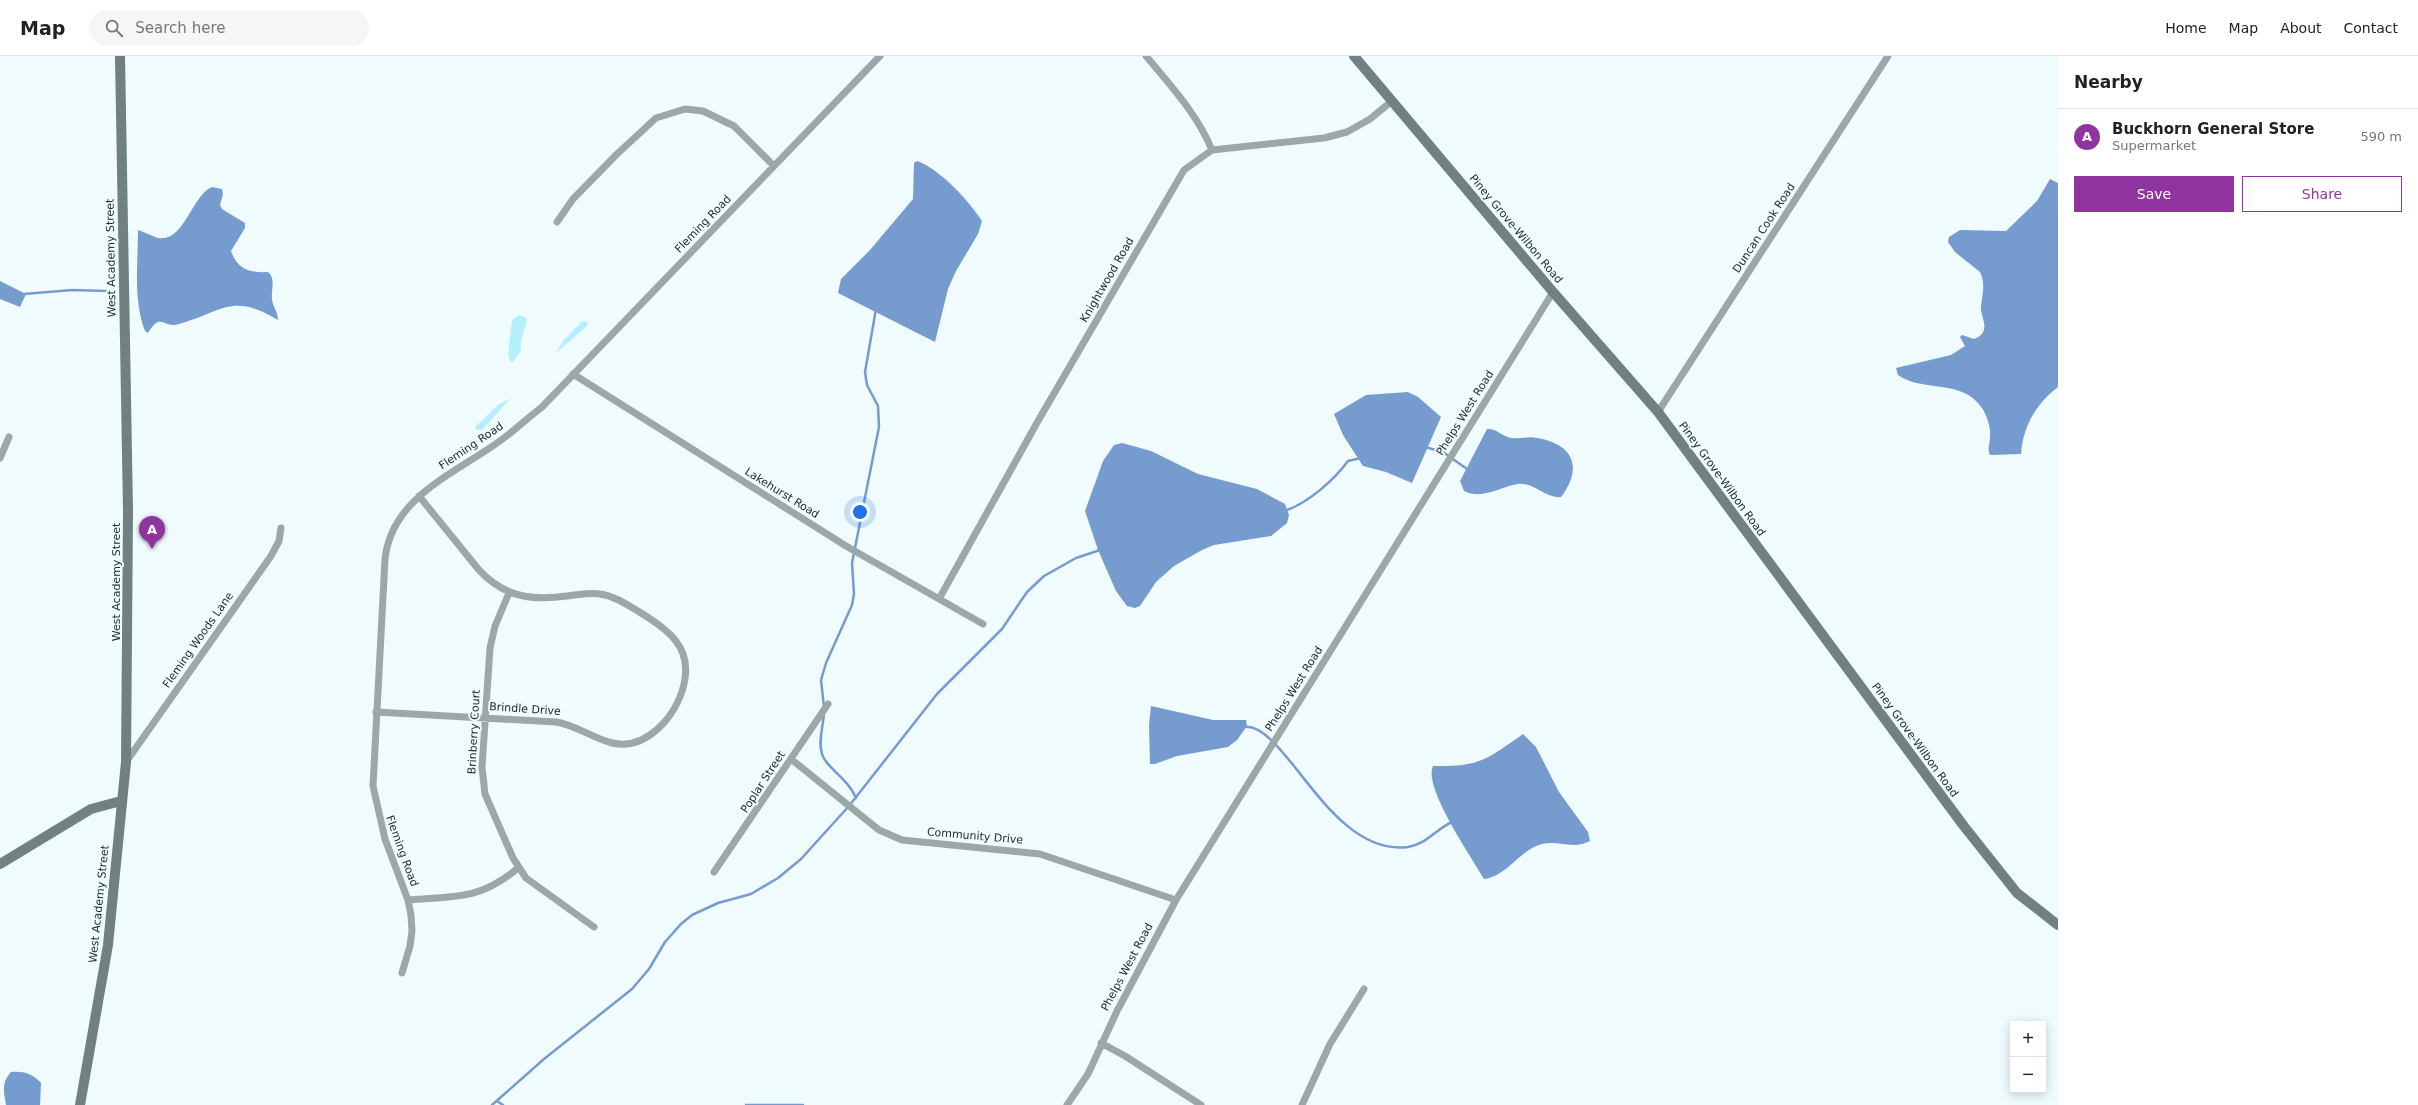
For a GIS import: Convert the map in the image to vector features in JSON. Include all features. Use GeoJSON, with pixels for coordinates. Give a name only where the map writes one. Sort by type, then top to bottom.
{"type":"FeatureCollection","features":[{"type":"Feature","properties":{"kind":"street","name":"West Academy Street"},"geometry":{"type":"LineString","coordinates":[[80,1105],[108,945],[126,762],[128,511],[120,56]]}},
{"type":"Feature","properties":{"kind":"street","name":"Fleming Road"},"geometry":{"type":"LineString","coordinates":[[402,973],[412,931],[408,900],[385,840],[374,799],[372,774],[386,547],[396,523],[419,496],[504,438],[542,407],[880,56]]}},
{"type":"Feature","properties":{"kind":"street"},"geometry":{"type":"LineString","coordinates":[[1146,56],[1184,102],[1204,132],[1212,150]]}},
{"type":"Feature","properties":{"kind":"street","name":"Piney Grove-Wilbon Road"},"geometry":{"type":"LineString","coordinates":[[1354,56],[1553,292],[1658,412],[1963,825],[2017,893],[2058,925]]}},
{"type":"Feature","properties":{"kind":"street","name":"Duncan Cook Road"},"geometry":{"type":"LineString","coordinates":[[1658,412],[1888,56]]}},
{"type":"Feature","properties":{"kind":"street","name":"Knightwood Road"},"geometry":{"type":"LineString","coordinates":[[939,598],[1038,421],[1170,191],[1184,170],[1212,150],[1324,138],[1347,132],[1370,119],[1392,101]]}},
{"type":"Feature","properties":{"kind":"street"},"geometry":{"type":"LineString","coordinates":[[557,222],[573,199],[616,154],[656,118],[685,109],[703,111],[734,126],[774,166]]}},
{"type":"Feature","properties":{"kind":"street","name":"Phelps West Road"},"geometry":{"type":"LineString","coordinates":[[1067,1105],[1088,1074],[1101,1043],[1176,900],[1553,292]]}},
{"type":"Feature","properties":{"kind":"street","name":"Lakehurst Road"},"geometry":{"type":"LineString","coordinates":[[573,374],[846,546],[983,624]]}},
{"type":"Feature","properties":{"kind":"street"},"geometry":{"type":"LineString","coordinates":[[0,458],[9,437]]}},
{"type":"Feature","properties":{"kind":"street","name":"Brindle Drive"},"geometry":{"type":"LineString","coordinates":[[376,712],[566,723],[604,740],[626,744],[648,737],[662,725],[681,694],[684,683],[686,668],[679,643],[665,628],[624,603],[601,594],[536,599],[509,593],[479,570],[419,496]]}},
{"type":"Feature","properties":{"kind":"street","name":"Fleming Woods Lane"},"geometry":{"type":"LineString","coordinates":[[126,762],[271,556],[278,540],[281,528]]}},
{"type":"Feature","properties":{"kind":"street","name":"Brinberry Court"},"geometry":{"type":"LineString","coordinates":[[509,593],[492,637],[482,767],[485,794],[518,868],[533,885],[594,927]]}},
{"type":"Feature","properties":{"kind":"street","name":"Poplar Street"},"geometry":{"type":"LineString","coordinates":[[714,872],[744,832],[828,704]]}},
{"type":"Feature","properties":{"kind":"street","name":"Community Drive"},"geometry":{"type":"LineString","coordinates":[[791,759],[838,799],[879,830],[902,840],[1040,854],[1176,900]]}},
{"type":"Feature","properties":{"kind":"street"},"geometry":{"type":"LineString","coordinates":[[0,864],[91,809],[121,801]]}},
{"type":"Feature","properties":{"kind":"street"},"geometry":{"type":"LineString","coordinates":[[408,900],[478,893],[502,882],[518,868]]}},
{"type":"Feature","properties":{"kind":"street"},"geometry":{"type":"LineString","coordinates":[[1302,1105],[1330,1044],[1364,989]]}},
{"type":"Feature","properties":{"kind":"street"},"geometry":{"type":"LineString","coordinates":[[1101,1043],[1125,1056],[1201,1105]]}},
{"type":"Feature","properties":{"kind":"shaded area"},"geometry":{"type":"Polygon","coordinates":[[[917,161],[935,171],[953,186],[970,204],[982,221],[978,234],[956,271],[948,289],[935,342],[838,293],[841,279],[870,250],[913,199],[914,163],[917,161]]]}},
{"type":"Feature","properties":{"kind":"shaded area"},"geometry":{"type":"Polygon","coordinates":[[[2050,179],[2058,183],[2058,387],[2043,401],[2032,416],[2022,444],[2021,454],[1990,455],[1990,429],[1986,414],[1974,399],[1953,389],[1919,384],[1908,380],[1898,375],[1896,368],[1951,355],[1965,346],[1960,337],[1962,335],[1974,339],[1980,336],[1984,328],[1981,311],[1983,294],[1982,277],[1980,272],[1955,252],[1948,242],[1949,237],[1960,230],[2006,231],[2037,201],[2050,179]]]}},
{"type":"Feature","properties":{"kind":"shaded area"},"geometry":{"type":"Polygon","coordinates":[[[212,187],[222,189],[223,194],[220,205],[222,209],[245,223],[245,228],[231,251],[237,262],[245,269],[256,272],[268,272],[273,281],[272,302],[278,320],[249,307],[227,307],[179,324],[174,325],[159,322],[152,327],[148,333],[145,331],[139,307],[137,268],[138,230],[158,238],[167,238],[175,233],[199,199],[212,187]]]}},
{"type":"Feature","properties":{"kind":"shaded area"},"geometry":{"type":"Polygon","coordinates":[[[0,281],[26,294],[20,307],[0,299],[0,281]]]}},
{"type":"Feature","properties":{"kind":"shaded area"},"geometry":{"type":"Polygon","coordinates":[[[519,315],[527,318],[521,343],[521,351],[513,362],[510,361],[508,355],[512,320],[519,315]]]}},
{"type":"Feature","properties":{"kind":"shaded area"},"geometry":{"type":"Polygon","coordinates":[[[582,321],[588,322],[587,326],[556,353],[563,341],[582,321]]]}},
{"type":"Feature","properties":{"kind":"shaded area"},"geometry":{"type":"Polygon","coordinates":[[[1408,392],[1418,397],[1441,417],[1412,483],[1386,472],[1363,466],[1343,435],[1334,414],[1366,395],[1408,392]]]}},
{"type":"Feature","properties":{"kind":"shaded area"},"geometry":{"type":"Polygon","coordinates":[[[511,398],[482,430],[477,430],[475,427],[498,405],[511,398]]]}},
{"type":"Feature","properties":{"kind":"shaded area"},"geometry":{"type":"Polygon","coordinates":[[[1487,429],[1512,438],[1534,437],[1550,441],[1567,452],[1573,467],[1572,476],[1561,497],[1550,496],[1524,484],[1518,484],[1484,494],[1464,491],[1460,481],[1487,429]]]}},
{"type":"Feature","properties":{"kind":"shaded area"},"geometry":{"type":"Polygon","coordinates":[[[1122,443],[1151,451],[1198,474],[1257,489],[1285,504],[1289,515],[1287,523],[1271,536],[1214,545],[1202,550],[1174,566],[1156,582],[1140,606],[1135,608],[1127,606],[1116,591],[1098,550],[1085,511],[1103,461],[1114,445],[1122,443]]]}},
{"type":"Feature","properties":{"kind":"shaded area"},"geometry":{"type":"Polygon","coordinates":[[[1151,706],[1213,720],[1246,720],[1247,726],[1237,740],[1228,747],[1177,756],[1155,764],[1150,764],[1149,725],[1151,706]]]}},
{"type":"Feature","properties":{"kind":"shaded area"},"geometry":{"type":"Polygon","coordinates":[[[1523,734],[1536,747],[1559,792],[1588,832],[1590,841],[1578,845],[1554,843],[1542,844],[1534,847],[1500,873],[1484,879],[1442,806],[1435,790],[1432,776],[1433,766],[1461,765],[1481,760],[1500,750],[1523,734]]]}},
{"type":"Feature","properties":{"kind":"shaded area"},"geometry":{"type":"Polygon","coordinates":[[[11,1072],[27,1073],[41,1083],[40,1105],[6,1105],[4,1084],[11,1072]]]}},
{"type":"Feature","properties":{"kind":"waterway"},"geometry":{"type":"LineString","coordinates":[[24,294],[72,290],[107,291]]}},
{"type":"Feature","properties":{"kind":"waterway"},"geometry":{"type":"LineString","coordinates":[[824,707],[821,680],[826,663],[852,605],[854,594],[852,563],[879,427],[878,406],[867,385],[865,372],[876,309]]}},
{"type":"Feature","properties":{"kind":"waterway"},"geometry":{"type":"LineString","coordinates":[[1425,447],[1443,452],[1467,469]]}},
{"type":"Feature","properties":{"kind":"waterway"},"geometry":{"type":"LineString","coordinates":[[1287,510],[1304,502],[1320,490],[1336,476],[1348,461],[1361,458]]}},
{"type":"Feature","properties":{"kind":"waterway"},"geometry":{"type":"LineString","coordinates":[[492,1105],[544,1059],[632,989],[649,969],[665,942],[681,924],[692,915],[718,903],[751,894],[778,878],[801,859],[849,806],[937,694],[1002,629],[1027,592],[1044,576],[1076,558],[1100,550]]}},
{"type":"Feature","properties":{"kind":"waterway"},"geometry":{"type":"LineString","coordinates":[[824,714],[821,740],[822,754],[828,764],[848,785],[856,798]]}},
{"type":"Feature","properties":{"kind":"waterway"},"geometry":{"type":"LineString","coordinates":[[1244,727],[1260,731],[1276,745],[1294,765],[1332,812],[1355,832],[1380,845],[1408,847],[1415,845],[1426,840],[1441,828],[1452,822]]}},
{"type":"Feature","properties":{"kind":"waterway"},"geometry":{"type":"LineString","coordinates":[[497,1101],[503,1105]]}},
{"type":"Feature","properties":{"kind":"waterway"},"geometry":{"type":"LineString","coordinates":[[746,1105],[803,1105]]}},
{"type":"Feature","properties":{"kind":"place","name":"Buckhorn General Store"},"geometry":{"type":"Point","coordinates":[152,549]}}]}
